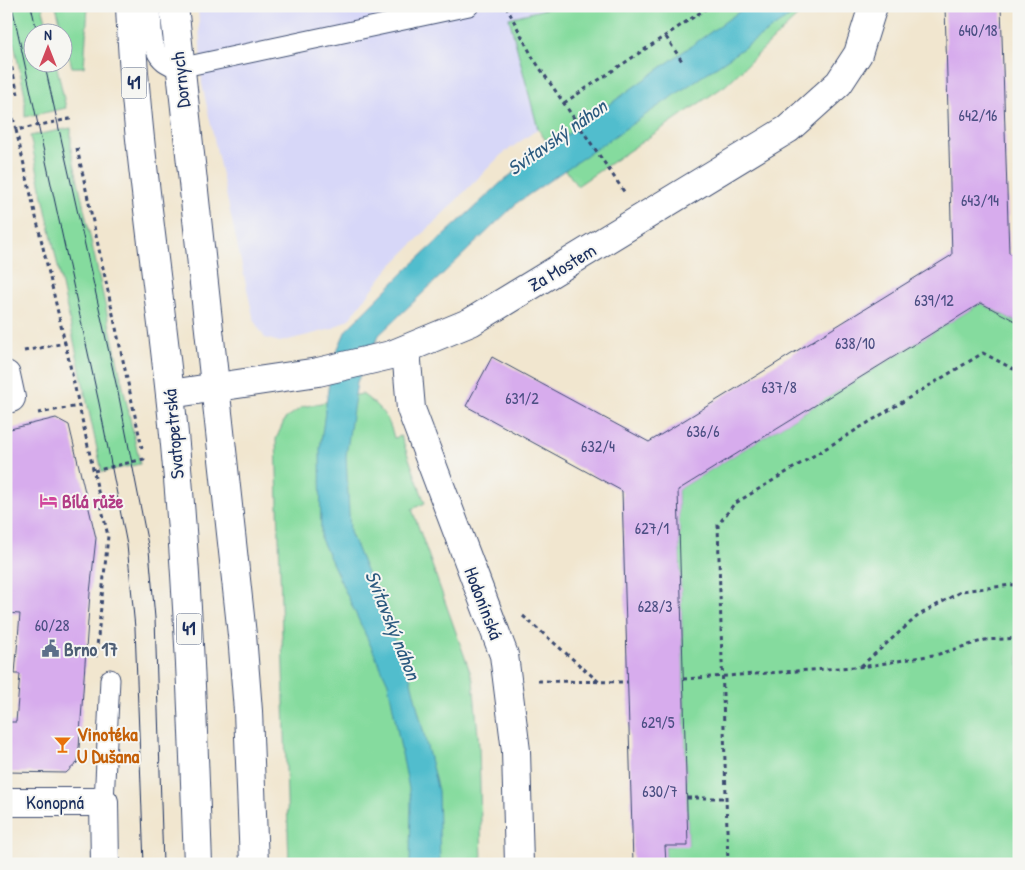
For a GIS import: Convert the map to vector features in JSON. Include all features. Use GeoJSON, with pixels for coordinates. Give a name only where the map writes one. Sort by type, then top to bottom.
{"type":"FeatureCollection","features":[{"type":"Feature","properties":{"kind":"main road","name":"Svatopetrská"},"geometry":{"type":"LineString","coordinates":[[130,6],[138,119],[170,394],[190,648],[198,864]]}},
{"type":"Feature","properties":{"kind":"main road","name":"Dornych"},"geometry":{"type":"LineString","coordinates":[[174,6],[188,154],[215,387]]}},
{"type":"Feature","properties":{"kind":"main road","name":"Za Mostem"},"geometry":{"type":"LineString","coordinates":[[170,394],[318,372],[399,353],[471,322],[788,129],[839,83],[858,54],[873,6]]}},
{"type":"Feature","properties":{"kind":"main road","name":"Hodonínská"},"geometry":{"type":"LineString","coordinates":[[399,353],[410,409],[504,655],[516,751],[519,864]]}},
{"type":"Feature","properties":{"kind":"main road"},"geometry":{"type":"LineString","coordinates":[[215,387],[248,701],[254,864]]}},
{"type":"Feature","properties":{"kind":"main road","name":"Konopná"},"geometry":{"type":"LineString","coordinates":[[6,802],[104,802]]}},
{"type":"Feature","properties":{"kind":"main road"},"geometry":{"type":"LineString","coordinates":[[104,802],[105,864]]}},
{"type":"Feature","properties":{"kind":"lane"},"geometry":{"type":"LineString","coordinates":[[151,6],[156,52],[163,63],[179,68],[428,11],[469,6]]}},
{"type":"Feature","properties":{"kind":"lane"},"geometry":{"type":"LineString","coordinates":[[104,802],[110,679]]}},
{"type":"Feature","properties":{"kind":"path"},"geometry":{"type":"LineString","coordinates":[[506,6],[534,58],[626,194]]}},
{"type":"Feature","properties":{"kind":"path"},"geometry":{"type":"LineString","coordinates":[[564,103],[710,6]]}},
{"type":"Feature","properties":{"kind":"path"},"geometry":{"type":"LineString","coordinates":[[666,37],[682,61]]}},
{"type":"Feature","properties":{"kind":"path"},"geometry":{"type":"LineString","coordinates":[[6,44],[18,94]]}},
{"type":"Feature","properties":{"kind":"path"},"geometry":{"type":"LineString","coordinates":[[16,88],[7,89],[108,536],[96,659]]}},
{"type":"Feature","properties":{"kind":"path"},"geometry":{"type":"LineString","coordinates":[[16,130],[74,118]]}},
{"type":"Feature","properties":{"kind":"path"},"geometry":{"type":"LineString","coordinates":[[77,148],[142,448]]}},
{"type":"Feature","properties":{"kind":"path"},"geometry":{"type":"LineString","coordinates":[[11,375],[65,343]]}},
{"type":"Feature","properties":{"kind":"path"},"geometry":{"type":"LineString","coordinates":[[728,864],[724,677],[718,526],[734,504],[982,353],[1019,372]]}},
{"type":"Feature","properties":{"kind":"path"},"geometry":{"type":"LineString","coordinates":[[33,414],[79,406]]}},
{"type":"Feature","properties":{"kind":"path"},"geometry":{"type":"LineString","coordinates":[[94,471],[144,459]]}},
{"type":"Feature","properties":{"kind":"path"},"geometry":{"type":"LineString","coordinates":[[860,666],[919,615],[962,591],[1019,584]]}},
{"type":"Feature","properties":{"kind":"path"},"geometry":{"type":"LineString","coordinates":[[516,610],[599,682]]}},
{"type":"Feature","properties":{"kind":"path"},"geometry":{"type":"LineString","coordinates":[[683,679],[860,666],[939,654],[985,640],[1019,638]]}},
{"type":"Feature","properties":{"kind":"path"},"geometry":{"type":"LineString","coordinates":[[537,682],[628,682]]}},
{"type":"Feature","properties":{"kind":"path"},"geometry":{"type":"LineString","coordinates":[[687,798],[727,798]]}},
{"type":"Feature","properties":{"kind":"shaded area"},"geometry":{"type":"Polygon","coordinates":[[[198,6],[557,6],[509,18],[538,129],[501,155],[388,269],[350,318],[332,329],[280,342],[265,338],[254,321],[202,84],[198,6]]]}},
{"type":"Feature","properties":{"kind":"green space"},"geometry":{"type":"Polygon","coordinates":[[[6,6],[42,6],[46,22],[22,22],[22,72],[58,72],[66,108],[25,117],[25,95],[6,6]]]}},
{"type":"Feature","properties":{"kind":"green space"},"geometry":{"type":"Polygon","coordinates":[[[56,6],[88,6],[84,67],[72,67],[72,22],[60,22],[56,6]]]}},
{"type":"Feature","properties":{"kind":"green space"},"geometry":{"type":"Polygon","coordinates":[[[557,6],[808,6],[726,85],[577,186],[538,129],[509,18],[557,6]]]}},
{"type":"Feature","properties":{"kind":"green space"},"geometry":{"type":"Polygon","coordinates":[[[71,128],[71,149],[140,464],[102,472],[30,136],[71,128]]]}},
{"type":"Feature","properties":{"kind":"green space"},"geometry":{"type":"Polygon","coordinates":[[[981,303],[1019,323],[1019,864],[666,864],[665,846],[688,845],[678,490],[981,303]]]}},
{"type":"Feature","properties":{"kind":"green space"},"geometry":{"type":"Polygon","coordinates":[[[362,394],[383,413],[394,438],[401,436],[425,503],[412,509],[473,680],[479,746],[482,864],[289,864],[276,439],[285,419],[302,407],[362,394]]]}},
{"type":"Feature","properties":{"kind":"water"},"geometry":{"type":"Polygon","coordinates":[[[747,6],[805,6],[518,202],[379,335],[357,382],[346,456],[350,532],[410,677],[438,791],[440,864],[410,864],[411,799],[388,683],[321,539],[320,449],[329,382],[336,353],[346,330],[406,270],[505,179],[747,6]]]}},
{"type":"Feature","properties":{"kind":"building"},"geometry":{"type":"Polygon","coordinates":[[[945,6],[1001,6],[1009,253],[1019,258],[1019,323],[981,303],[678,490],[688,846],[665,846],[666,864],[633,864],[622,491],[466,406],[492,357],[649,442],[952,255],[945,6]]]}},
{"type":"Feature","properties":{"kind":"building"},"geometry":{"type":"Polygon","coordinates":[[[56,418],[69,425],[96,538],[90,593],[78,762],[66,773],[6,772],[6,722],[16,722],[20,674],[15,674],[20,614],[6,613],[6,430],[56,418]]]}},
{"type":"Feature","properties":{"kind":"tram line"},"geometry":{"type":"LineString","coordinates":[[12,6],[99,403],[127,545],[135,628],[144,864]]}},
{"type":"Feature","properties":{"kind":"tram line"},"geometry":{"type":"LineString","coordinates":[[31,6],[35,22]]}},
{"type":"Feature","properties":{"kind":"tram line"},"geometry":{"type":"LineString","coordinates":[[46,72],[119,397],[149,550],[155,618],[163,864]]}},
{"type":"Feature","properties":{"kind":"place","name":"Bílá růže"},"geometry":{"type":"Point","coordinates":[48,501]}},
{"type":"Feature","properties":{"kind":"place","name":"Brno 17"},"geometry":{"type":"Point","coordinates":[50,649]}},
{"type":"Feature","properties":{"kind":"place","name":"Vinotéka U Dušana"},"geometry":{"type":"Point","coordinates":[63,745]}},
{"type":"Feature","properties":{"kind":"water label","name":"Svitavský náhon"},"geometry":{"type":"Point","coordinates":[557,137]}},
{"type":"Feature","properties":{"kind":"water label","name":"Svitavský náhon"},"geometry":{"type":"Point","coordinates":[393,625]}}]}
